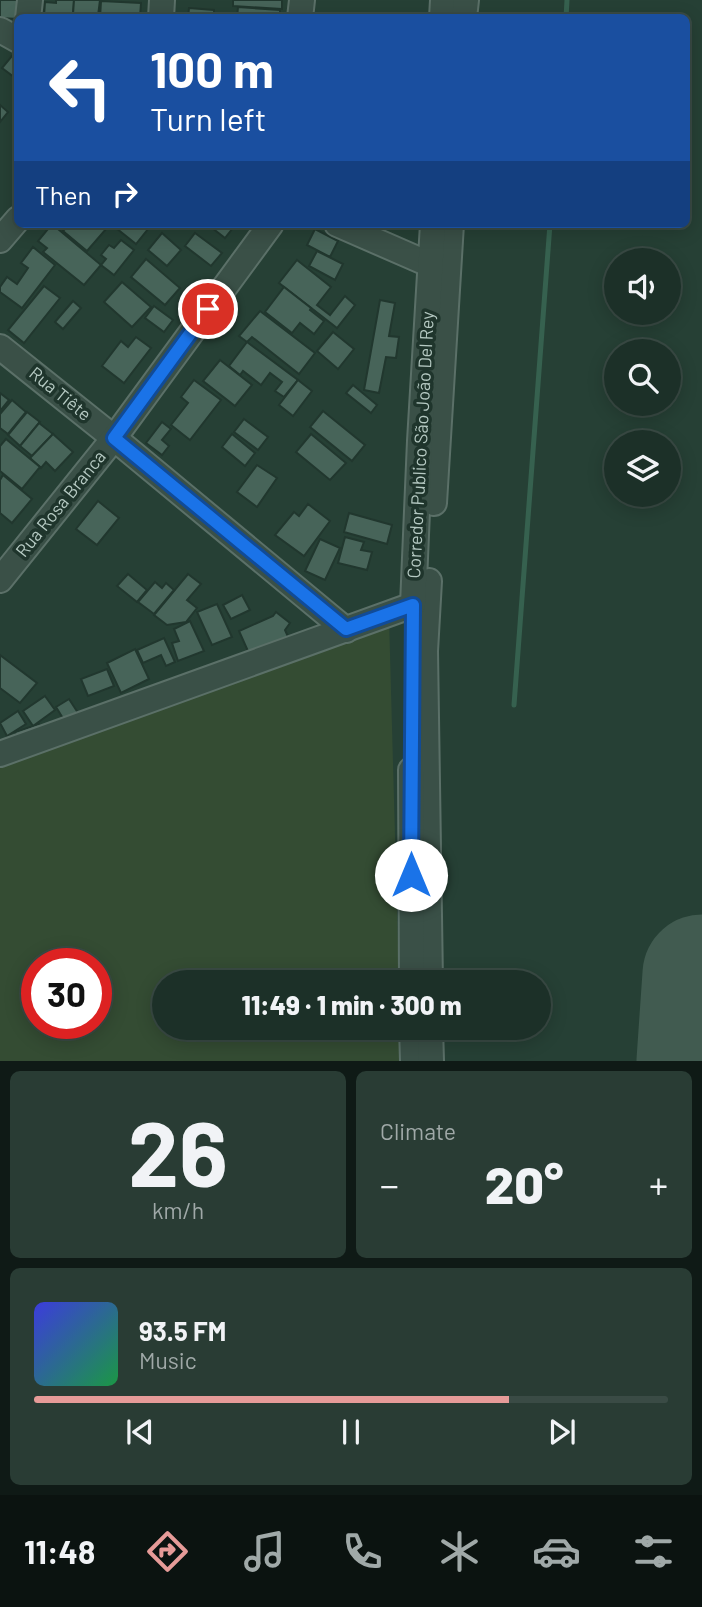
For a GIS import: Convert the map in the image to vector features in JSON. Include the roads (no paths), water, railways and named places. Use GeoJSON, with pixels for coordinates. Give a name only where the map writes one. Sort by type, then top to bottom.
{"type":"FeatureCollection","features":[{"type":"Feature","properties":{"kind":"street"},"geometry":{"type":"LineString","coordinates":[[0,240],[14,224]]}},
{"type":"Feature","properties":{"kind":"street","name":"Rua Rosa Branca"},"geometry":{"type":"LineString","coordinates":[[0,580],[114,438],[268,228]]}},
{"type":"Feature","properties":{"kind":"street"},"geometry":{"type":"LineString","coordinates":[[346,228],[431,265]]}},
{"type":"Feature","properties":{"kind":"street","name":"Corredor Publico São João Del Rey"},"geometry":{"type":"LineString","coordinates":[[412,970],[413,605],[433,228]]}},
{"type":"Feature","properties":{"kind":"street"},"geometry":{"type":"LineString","coordinates":[[430,970],[425,651],[451,228]]}},
{"type":"Feature","properties":{"kind":"street","name":"Rua Tiête"},"geometry":{"type":"LineString","coordinates":[[0,347],[346,629]]}},
{"type":"Feature","properties":{"kind":"street"},"geometry":{"type":"LineString","coordinates":[[0,754],[413,605]]}},
{"type":"Feature","properties":{"kind":"street"},"geometry":{"type":"LineString","coordinates":[[412,1040],[413,1061]]}},
{"type":"Feature","properties":{"kind":"street"},"geometry":{"type":"LineString","coordinates":[[430,1040],[431,1061]]}},
{"type":"Feature","properties":{"kind":"waterway"},"geometry":{"type":"LineString","coordinates":[[566,14],[567,0]]}},
{"type":"Feature","properties":{"kind":"waterway"},"geometry":{"type":"LineString","coordinates":[[514,705],[550,228]]}}]}
